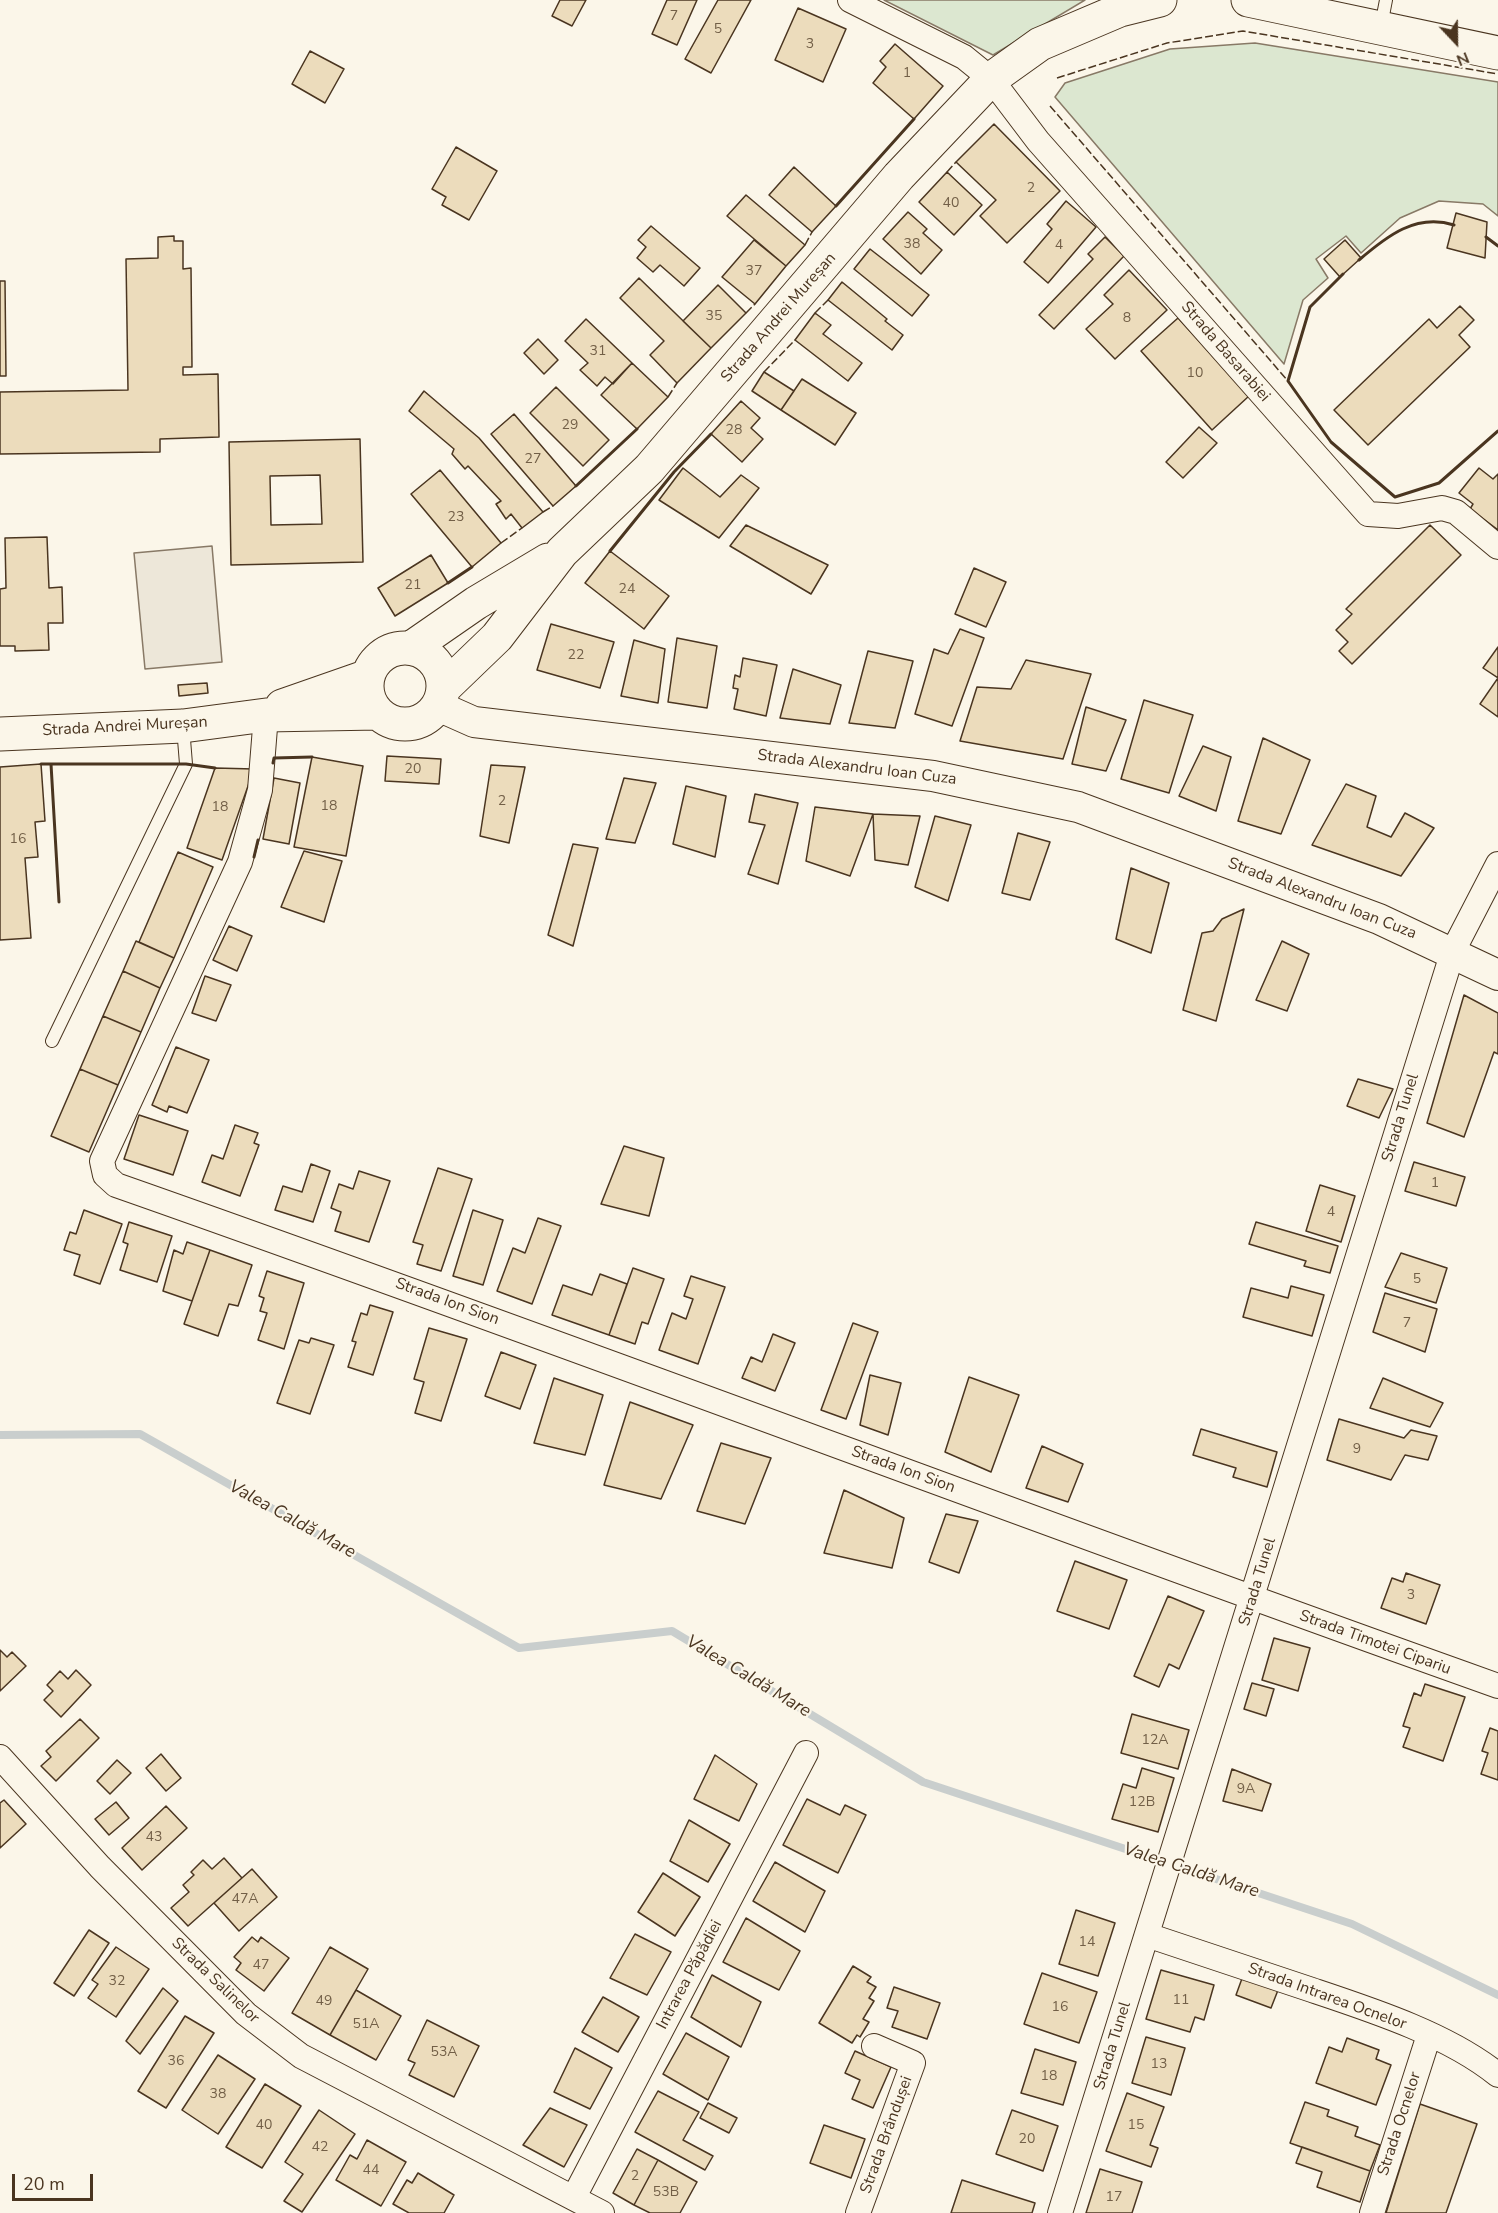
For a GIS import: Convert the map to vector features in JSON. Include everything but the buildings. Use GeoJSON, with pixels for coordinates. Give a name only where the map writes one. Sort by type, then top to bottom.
{"type":"FeatureCollection","features":[{"type":"Feature","properties":{"kind":"main road","name":"Strada Andrei Mureșan"},"geometry":{"type":"LineString","coordinates":[[441,697],[497,637],[562,552],[649,469],[899,176],[991,79],[1040,44],[1120,10],[1159,0]]}},
{"type":"Feature","properties":{"kind":"main road"},"geometry":{"type":"LineString","coordinates":[[1247,0],[1383,15],[1498,53]]}},
{"type":"Feature","properties":{"kind":"main road","name":"Strada Andrei Mureșan"},"geometry":{"type":"LineString","coordinates":[[411,648],[476,603],[562,552]]}},
{"type":"Feature","properties":{"kind":"main road"},"geometry":{"type":"LineString","coordinates":[[411,648],[428,656],[440,670],[441,697],[421,722],[398,724],[378,713],[368,696],[368,676],[374,663],[384,654],[397,649],[411,648]]}},
{"type":"Feature","properties":{"kind":"main road","name":"Strada Andrei Mureșan"},"geometry":{"type":"LineString","coordinates":[[257,716],[368,676]]}},
{"type":"Feature","properties":{"kind":"main road","name":"Strada Andrei Mureșan"},"geometry":{"type":"LineString","coordinates":[[0,734],[183,726],[257,716],[378,713]]}},
{"type":"Feature","properties":{"kind":"street","name":"Strada Basarabiei"},"geometry":{"type":"LineString","coordinates":[[850,0],[963,57],[991,79],[1038,141],[1368,513],[1398,516],[1443,508],[1456,512],[1498,547]]}},
{"type":"Feature","properties":{"kind":"street","name":"Strada Alexandru Ioan Cuza"},"geometry":{"type":"LineString","coordinates":[[441,697],[474,722],[933,776],[1078,807],[1378,919],[1453,951],[1498,975]]}},
{"type":"Feature","properties":{"kind":"street","name":"Strada Ion Sion"},"geometry":{"type":"LineString","coordinates":[[257,716],[260,790],[240,862],[102,1161],[105,1175],[116,1185],[417,1290],[1253,1599]]}},
{"type":"Feature","properties":{"kind":"street","name":"Strada Tunel"},"geometry":{"type":"LineString","coordinates":[[1060,2213],[1453,951],[1498,864]]}},
{"type":"Feature","properties":{"kind":"street","name":"Strada Timotei Cipariu"},"geometry":{"type":"LineString","coordinates":[[1253,1599],[1498,1686]]}},
{"type":"Feature","properties":{"kind":"street","name":"Intrarea Păpădiei"},"geometry":{"type":"LineString","coordinates":[[574,2197],[806,1754]]}},
{"type":"Feature","properties":{"kind":"street","name":"Strada Salinelor"},"geometry":{"type":"LineString","coordinates":[[0,1757],[100,1867],[255,2021],[300,2056],[602,2213]]}},
{"type":"Feature","properties":{"kind":"street","name":"Strada Intrarea Ocnelor"},"geometry":{"type":"LineString","coordinates":[[1148,1935],[1379,2013],[1429,2035],[1498,2075]]}},
{"type":"Feature","properties":{"kind":"street","name":"Strada Ocnelor"},"geometry":{"type":"LineString","coordinates":[[1372,2213],[1429,2035]]}},
{"type":"Feature","properties":{"kind":"street","name":"Strada Brândușei"},"geometry":{"type":"LineString","coordinates":[[858,2213],[914,2063],[874,2046]]}},
{"type":"Feature","properties":{"kind":"lane"},"geometry":{"type":"LineString","coordinates":[[52,1041],[186,764],[183,726]]}},
{"type":"Feature","properties":{"kind":"green space"},"geometry":{"type":"Polygon","coordinates":[[[884,0],[1085,0],[993,55],[884,0]]]}},
{"type":"Feature","properties":{"kind":"green space"},"geometry":{"type":"Polygon","coordinates":[[[1255,43],[1498,82],[1498,216],[1483,204],[1439,201],[1400,218],[1361,253],[1346,236],[1316,259],[1328,278],[1303,300],[1284,364],[1055,97],[1065,83],[1170,49],[1255,43]]]}},
{"type":"Feature","properties":{"kind":"shaded area"},"geometry":{"type":"Polygon","coordinates":[[[212,546],[222,662],[145,669],[134,553],[212,546]]]}},
{"type":"Feature","properties":{"kind":"waterway","name":"Valea Caldă Mare"},"geometry":{"type":"LineString","coordinates":[[0,1435],[140,1434],[519,1648],[672,1631],[923,1782],[1352,1924],[1498,1995]]}},
{"type":"Feature","properties":{"kind":"fence"},"geometry":{"type":"LineString","coordinates":[[1057,78],[1167,43],[1243,31],[1498,74]]}},
{"type":"Feature","properties":{"kind":"fence"},"geometry":{"type":"LineString","coordinates":[[1050,106],[1288,381]]}},
{"type":"Feature","properties":{"kind":"fence"},"geometry":{"type":"LineString","coordinates":[[947,172],[956,162]]}},
{"type":"Feature","properties":{"kind":"fence"},"geometry":{"type":"LineString","coordinates":[[805,245],[812,232]]}},
{"type":"Feature","properties":{"kind":"fence"},"geometry":{"type":"LineString","coordinates":[[815,313],[828,300]]}},
{"type":"Feature","properties":{"kind":"fence"},"geometry":{"type":"LineString","coordinates":[[746,313],[755,304]]}},
{"type":"Feature","properties":{"kind":"fence"},"geometry":{"type":"LineString","coordinates":[[764,372],[795,340]]}},
{"type":"Feature","properties":{"kind":"fence"},"geometry":{"type":"LineString","coordinates":[[668,397],[677,383]]}},
{"type":"Feature","properties":{"kind":"fence"},"geometry":{"type":"LineString","coordinates":[[543,512],[553,506]]}},
{"type":"Feature","properties":{"kind":"fence"},"geometry":{"type":"LineString","coordinates":[[501,543],[522,528]]}},
{"type":"Feature","properties":{"kind":"wall"},"geometry":{"type":"LineString","coordinates":[[836,206],[914,119]]}},
{"type":"Feature","properties":{"kind":"wall"},"geometry":{"type":"LineString","coordinates":[[1359,260],[1391,235],[1415,224],[1440,222],[1454,225]]}},
{"type":"Feature","properties":{"kind":"wall"},"geometry":{"type":"LineString","coordinates":[[1486,237],[1498,246]]}},
{"type":"Feature","properties":{"kind":"wall"},"geometry":{"type":"LineString","coordinates":[[1343,274],[1310,307],[1288,381],[1331,442],[1395,497],[1439,483],[1498,431]]}},
{"type":"Feature","properties":{"kind":"wall"},"geometry":{"type":"LineString","coordinates":[[576,486],[637,429]]}},
{"type":"Feature","properties":{"kind":"wall"},"geometry":{"type":"LineString","coordinates":[[610,551],[674,472],[711,434]]}},
{"type":"Feature","properties":{"kind":"wall"},"geometry":{"type":"LineString","coordinates":[[448,583],[472,567]]}},
{"type":"Feature","properties":{"kind":"wall"},"geometry":{"type":"LineString","coordinates":[[273,763],[274,758],[312,757]]}},
{"type":"Feature","properties":{"kind":"wall"},"geometry":{"type":"LineString","coordinates":[[41,764],[186,764],[215,768]]}},
{"type":"Feature","properties":{"kind":"wall"},"geometry":{"type":"LineString","coordinates":[[51,764],[59,902]]}},
{"type":"Feature","properties":{"kind":"wall"},"geometry":{"type":"LineString","coordinates":[[254,857],[258,840]]}}]}
